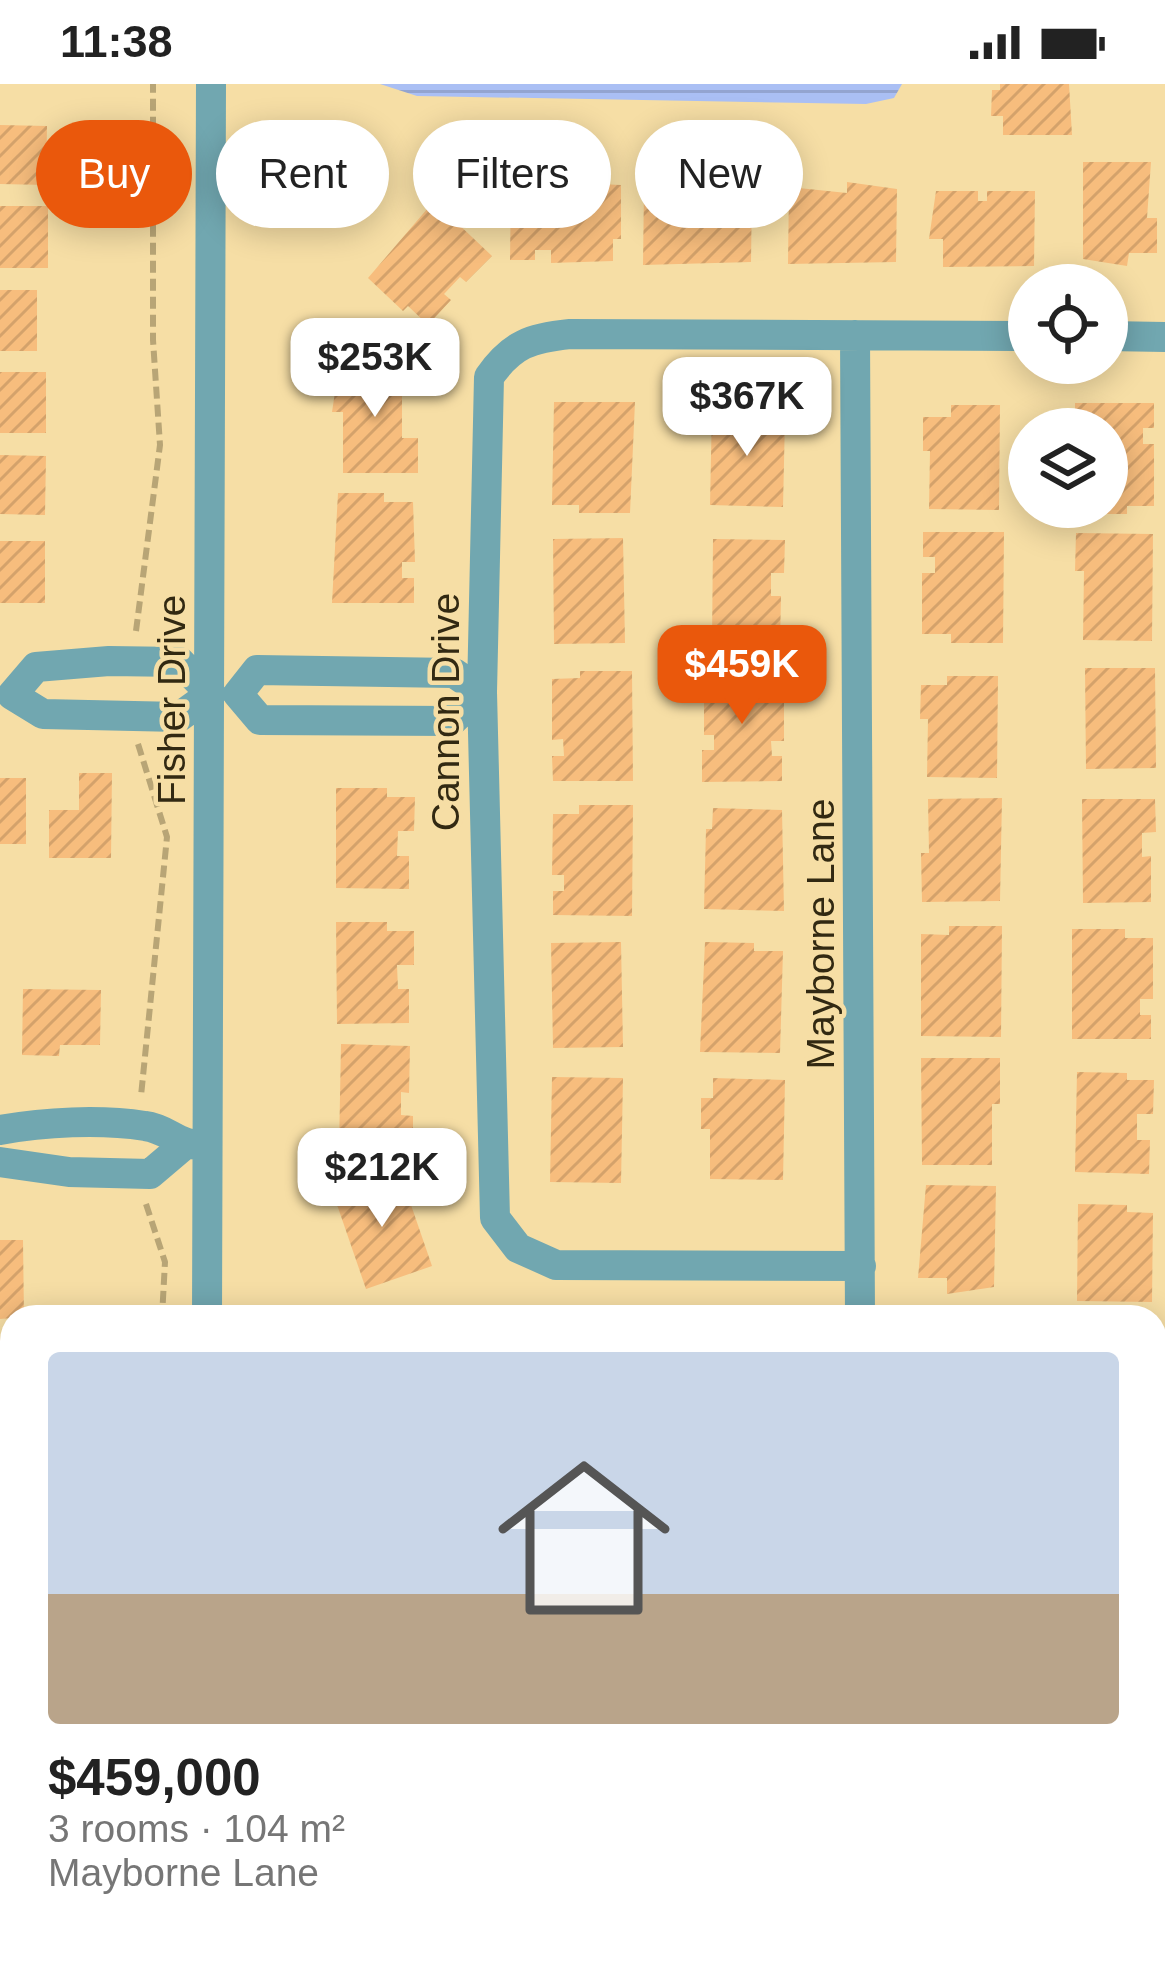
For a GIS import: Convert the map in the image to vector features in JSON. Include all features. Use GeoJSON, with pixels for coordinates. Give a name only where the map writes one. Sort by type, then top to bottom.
{"type":"FeatureCollection","features":[{"type":"Feature","properties":{"kind":"street","name":"Fisher Drive"},"geometry":{"type":"LineString","coordinates":[[207,1305],[195,1146],[225,694],[211,84]]}},
{"type":"Feature","properties":{"kind":"street","name":"Cannon Drive"},"geometry":{"type":"LineString","coordinates":[[861,1267],[556,1265],[536,1259],[505,1235],[495,1218],[482,692],[489,377],[503,357],[527,339],[569,334],[1008,336]]}},
{"type":"Feature","properties":{"kind":"street","name":"Mayborne Lane"},"geometry":{"type":"LineString","coordinates":[[855,335],[860,1305]]}},
{"type":"Feature","properties":{"kind":"street"},"geometry":{"type":"LineString","coordinates":[[1128,336],[1165,337]]}},
{"type":"Feature","properties":{"kind":"street"},"geometry":{"type":"LineString","coordinates":[[482,692],[452,721],[260,720],[225,694],[180,662],[110,661],[36,667],[6,697],[43,714],[179,717],[225,694],[257,670],[454,673],[482,692]]}},
{"type":"Feature","properties":{"kind":"street"},"geometry":{"type":"LineString","coordinates":[[0,1130],[66,1124],[151,1126],[195,1146]]}},
{"type":"Feature","properties":{"kind":"street"},"geometry":{"type":"LineString","coordinates":[[0,1162],[69,1172],[150,1174],[195,1146]]}},
{"type":"Feature","properties":{"kind":"path"},"geometry":{"type":"LineString","coordinates":[[135,647],[160,446],[153,340],[153,84]]}},
{"type":"Feature","properties":{"kind":"path"},"geometry":{"type":"LineString","coordinates":[[136,735],[167,837],[139,1082],[142,1112]]}},
{"type":"Feature","properties":{"kind":"path"},"geometry":{"type":"LineString","coordinates":[[142,1190],[165,1262],[163,1305]]}},
{"type":"Feature","properties":{"kind":"water"},"geometry":{"type":"Polygon","coordinates":[[[380,84],[902,84],[894,98],[866,104],[417,96],[380,84]]]}},
{"type":"Feature","properties":{"kind":"building"},"geometry":{"type":"Polygon","coordinates":[[[1000,84],[1069,84],[1072,135],[1003,135],[1003,116],[991,116],[992,90],[1000,90],[1000,84]]]}},
{"type":"Feature","properties":{"kind":"building"},"geometry":{"type":"Polygon","coordinates":[[[0,125],[36,126],[36,185],[0,184],[0,125]]]}},
{"type":"Feature","properties":{"kind":"building"},"geometry":{"type":"Polygon","coordinates":[[[1083,162],[1151,162],[1147,218],[1157,218],[1157,253],[1129,253],[1127,264],[1083,259],[1083,162]]]}},
{"type":"Feature","properties":{"kind":"building"},"geometry":{"type":"Polygon","coordinates":[[[847,182],[897,189],[896,262],[788,264],[788,228],[803,228],[803,188],[847,193],[847,182]]]}},
{"type":"Feature","properties":{"kind":"building"},"geometry":{"type":"Polygon","coordinates":[[[611,185],[621,185],[621,239],[613,239],[613,261],[551,263],[551,250],[535,250],[535,260],[510,260],[510,228],[611,228],[611,185]]]}},
{"type":"Feature","properties":{"kind":"building"},"geometry":{"type":"Polygon","coordinates":[[[936,191],[978,191],[978,201],[987,201],[987,191],[1035,191],[1034,264],[943,267],[943,239],[929,239],[936,191]]]}},
{"type":"Feature","properties":{"kind":"building"},"geometry":{"type":"Polygon","coordinates":[[[0,206],[36,206],[36,228],[48,228],[48,268],[0,268],[0,206]]]}},
{"type":"Feature","properties":{"kind":"building"},"geometry":{"type":"Polygon","coordinates":[[[413,226],[462,228],[492,256],[466,282],[460,277],[444,294],[451,300],[428,325],[408,306],[403,311],[368,278],[413,226]]]}},
{"type":"Feature","properties":{"kind":"building"},"geometry":{"type":"Polygon","coordinates":[[[643,228],[751,228],[751,262],[643,265],[643,228]]]}},
{"type":"Feature","properties":{"kind":"building"},"geometry":{"type":"Polygon","coordinates":[[[0,290],[37,290],[37,351],[0,351],[0,290]]]}},
{"type":"Feature","properties":{"kind":"building"},"geometry":{"type":"Polygon","coordinates":[[[339,366],[411,367],[411,385],[402,385],[402,438],[418,438],[418,473],[343,473],[343,412],[332,412],[339,366]]]}},
{"type":"Feature","properties":{"kind":"building"},"geometry":{"type":"Polygon","coordinates":[[[0,372],[46,372],[46,433],[0,433],[0,372]]]}},
{"type":"Feature","properties":{"kind":"building"},"geometry":{"type":"Polygon","coordinates":[[[554,402],[635,402],[630,513],[579,513],[579,505],[552,505],[554,402]]]}},
{"type":"Feature","properties":{"kind":"building"},"geometry":{"type":"Polygon","coordinates":[[[1075,403],[1154,403],[1154,428],[1143,428],[1143,444],[1154,444],[1154,506],[1128,506],[1128,408],[1075,408],[1075,403]]]}},
{"type":"Feature","properties":{"kind":"building"},"geometry":{"type":"Polygon","coordinates":[[[951,405],[1000,405],[999,510],[929,509],[930,451],[923,451],[923,417],[951,417],[951,405]]]}},
{"type":"Feature","properties":{"kind":"building"},"geometry":{"type":"Polygon","coordinates":[[[712,408],[758,409],[758,417],[785,418],[783,507],[710,505],[712,408]]]}},
{"type":"Feature","properties":{"kind":"building"},"geometry":{"type":"Polygon","coordinates":[[[0,455],[46,456],[45,515],[0,514],[0,455]]]}},
{"type":"Feature","properties":{"kind":"building"},"geometry":{"type":"Polygon","coordinates":[[[338,493],[384,493],[384,502],[413,502],[415,562],[402,562],[402,578],[414,578],[414,603],[332,603],[338,493]]]}},
{"type":"Feature","properties":{"kind":"building"},"geometry":{"type":"Polygon","coordinates":[[[923,532],[1004,532],[1003,643],[951,643],[951,634],[922,634],[922,573],[935,573],[935,557],[923,557],[923,532]]]}},
{"type":"Feature","properties":{"kind":"building"},"geometry":{"type":"Polygon","coordinates":[[[1076,533],[1153,534],[1152,641],[1083,640],[1084,571],[1075,571],[1076,533]]]}},
{"type":"Feature","properties":{"kind":"building"},"geometry":{"type":"Polygon","coordinates":[[[623,538],[625,643],[554,644],[553,539],[623,538]]]}},
{"type":"Feature","properties":{"kind":"building"},"geometry":{"type":"Polygon","coordinates":[[[713,539],[785,540],[784,573],[771,573],[771,596],[781,596],[780,644],[712,643],[713,539]]]}},
{"type":"Feature","properties":{"kind":"building"},"geometry":{"type":"Polygon","coordinates":[[[0,541],[45,541],[45,603],[0,603],[0,541]]]}},
{"type":"Feature","properties":{"kind":"building"},"geometry":{"type":"Polygon","coordinates":[[[1085,668],[1155,668],[1156,768],[1086,769],[1085,668]]]}},
{"type":"Feature","properties":{"kind":"building"},"geometry":{"type":"Polygon","coordinates":[[[580,671],[632,671],[633,781],[553,781],[552,756],[564,756],[563,739],[552,740],[552,679],[580,678],[580,671]]]}},
{"type":"Feature","properties":{"kind":"building"},"geometry":{"type":"Polygon","coordinates":[[[704,671],[755,671],[755,680],[784,680],[784,741],[771,741],[772,756],[782,756],[782,781],[702,782],[702,750],[714,750],[714,735],[704,735],[704,671]]]}},
{"type":"Feature","properties":{"kind":"building"},"geometry":{"type":"Polygon","coordinates":[[[947,676],[998,676],[997,778],[927,777],[928,719],[920,719],[921,685],[947,685],[947,676]]]}},
{"type":"Feature","properties":{"kind":"building"},"geometry":{"type":"Polygon","coordinates":[[[79,773],[112,773],[111,858],[49,858],[49,810],[79,810],[79,773]]]}},
{"type":"Feature","properties":{"kind":"building"},"geometry":{"type":"Polygon","coordinates":[[[0,778],[26,778],[26,844],[0,844],[0,778]]]}},
{"type":"Feature","properties":{"kind":"building"},"geometry":{"type":"Polygon","coordinates":[[[336,788],[387,788],[387,797],[415,797],[414,831],[398,831],[397,856],[409,856],[409,889],[336,888],[336,788]]]}},
{"type":"Feature","properties":{"kind":"building"},"geometry":{"type":"Polygon","coordinates":[[[1002,798],[1000,901],[922,902],[921,853],[929,853],[928,799],[1002,798]]]}},
{"type":"Feature","properties":{"kind":"building"},"geometry":{"type":"Polygon","coordinates":[[[1082,799],[1155,799],[1156,832],[1142,833],[1142,857],[1151,856],[1151,902],[1083,903],[1082,799]]]}},
{"type":"Feature","properties":{"kind":"building"},"geometry":{"type":"Polygon","coordinates":[[[579,805],[633,805],[632,916],[553,915],[553,891],[564,891],[564,875],[552,875],[553,814],[579,814],[579,805]]]}},
{"type":"Feature","properties":{"kind":"building"},"geometry":{"type":"Polygon","coordinates":[[[713,808],[782,810],[784,911],[704,909],[706,829],[712,829],[713,808]]]}},
{"type":"Feature","properties":{"kind":"building"},"geometry":{"type":"Polygon","coordinates":[[[336,922],[387,922],[387,931],[414,931],[414,965],[397,965],[398,989],[409,989],[409,1023],[337,1024],[336,922]]]}},
{"type":"Feature","properties":{"kind":"building"},"geometry":{"type":"Polygon","coordinates":[[[949,926],[1002,926],[1001,1037],[921,1036],[921,934],[949,935],[949,926]]]}},
{"type":"Feature","properties":{"kind":"building"},"geometry":{"type":"Polygon","coordinates":[[[1072,929],[1125,929],[1125,938],[1153,938],[1153,999],[1140,999],[1140,1015],[1151,1015],[1151,1039],[1072,1039],[1072,929]]]}},
{"type":"Feature","properties":{"kind":"building"},"geometry":{"type":"Polygon","coordinates":[[[621,942],[623,1047],[553,1048],[551,943],[621,942]]]}},
{"type":"Feature","properties":{"kind":"building"},"geometry":{"type":"Polygon","coordinates":[[[705,942],[754,943],[754,951],[783,951],[780,1053],[700,1052],[705,942]]]}},
{"type":"Feature","properties":{"kind":"building"},"geometry":{"type":"Polygon","coordinates":[[[23,989],[101,990],[100,1045],[60,1045],[59,1056],[22,1055],[23,989]]]}},
{"type":"Feature","properties":{"kind":"building"},"geometry":{"type":"Polygon","coordinates":[[[341,1044],[410,1046],[409,1093],[401,1092],[401,1115],[413,1116],[413,1151],[339,1149],[341,1044]]]}},
{"type":"Feature","properties":{"kind":"building"},"geometry":{"type":"Polygon","coordinates":[[[921,1058],[1000,1058],[1000,1104],[992,1104],[992,1165],[922,1165],[921,1058]]]}},
{"type":"Feature","properties":{"kind":"building"},"geometry":{"type":"Polygon","coordinates":[[[1077,1072],[1127,1073],[1127,1080],[1154,1080],[1153,1114],[1137,1114],[1137,1140],[1150,1140],[1149,1174],[1075,1172],[1077,1072]]]}},
{"type":"Feature","properties":{"kind":"building"},"geometry":{"type":"Polygon","coordinates":[[[552,1077],[623,1078],[621,1183],[550,1182],[552,1077]]]}},
{"type":"Feature","properties":{"kind":"building"},"geometry":{"type":"Polygon","coordinates":[[[713,1078],[785,1080],[783,1180],[710,1179],[710,1129],[701,1129],[701,1098],[713,1098],[713,1078]]]}},
{"type":"Feature","properties":{"kind":"building"},"geometry":{"type":"Polygon","coordinates":[[[399,1170],[432,1266],[366,1289],[333,1193],[399,1170]]]}},
{"type":"Feature","properties":{"kind":"building"},"geometry":{"type":"Polygon","coordinates":[[[926,1185],[996,1186],[994,1287],[947,1294],[947,1278],[918,1278],[926,1185]]]}},
{"type":"Feature","properties":{"kind":"building"},"geometry":{"type":"Polygon","coordinates":[[[1078,1204],[1127,1205],[1127,1212],[1153,1213],[1152,1302],[1077,1301],[1078,1204]]]}},
{"type":"Feature","properties":{"kind":"building"},"geometry":{"type":"Polygon","coordinates":[[[0,1240],[23,1240],[24,1305],[0,1305],[0,1240]]]}}]}
